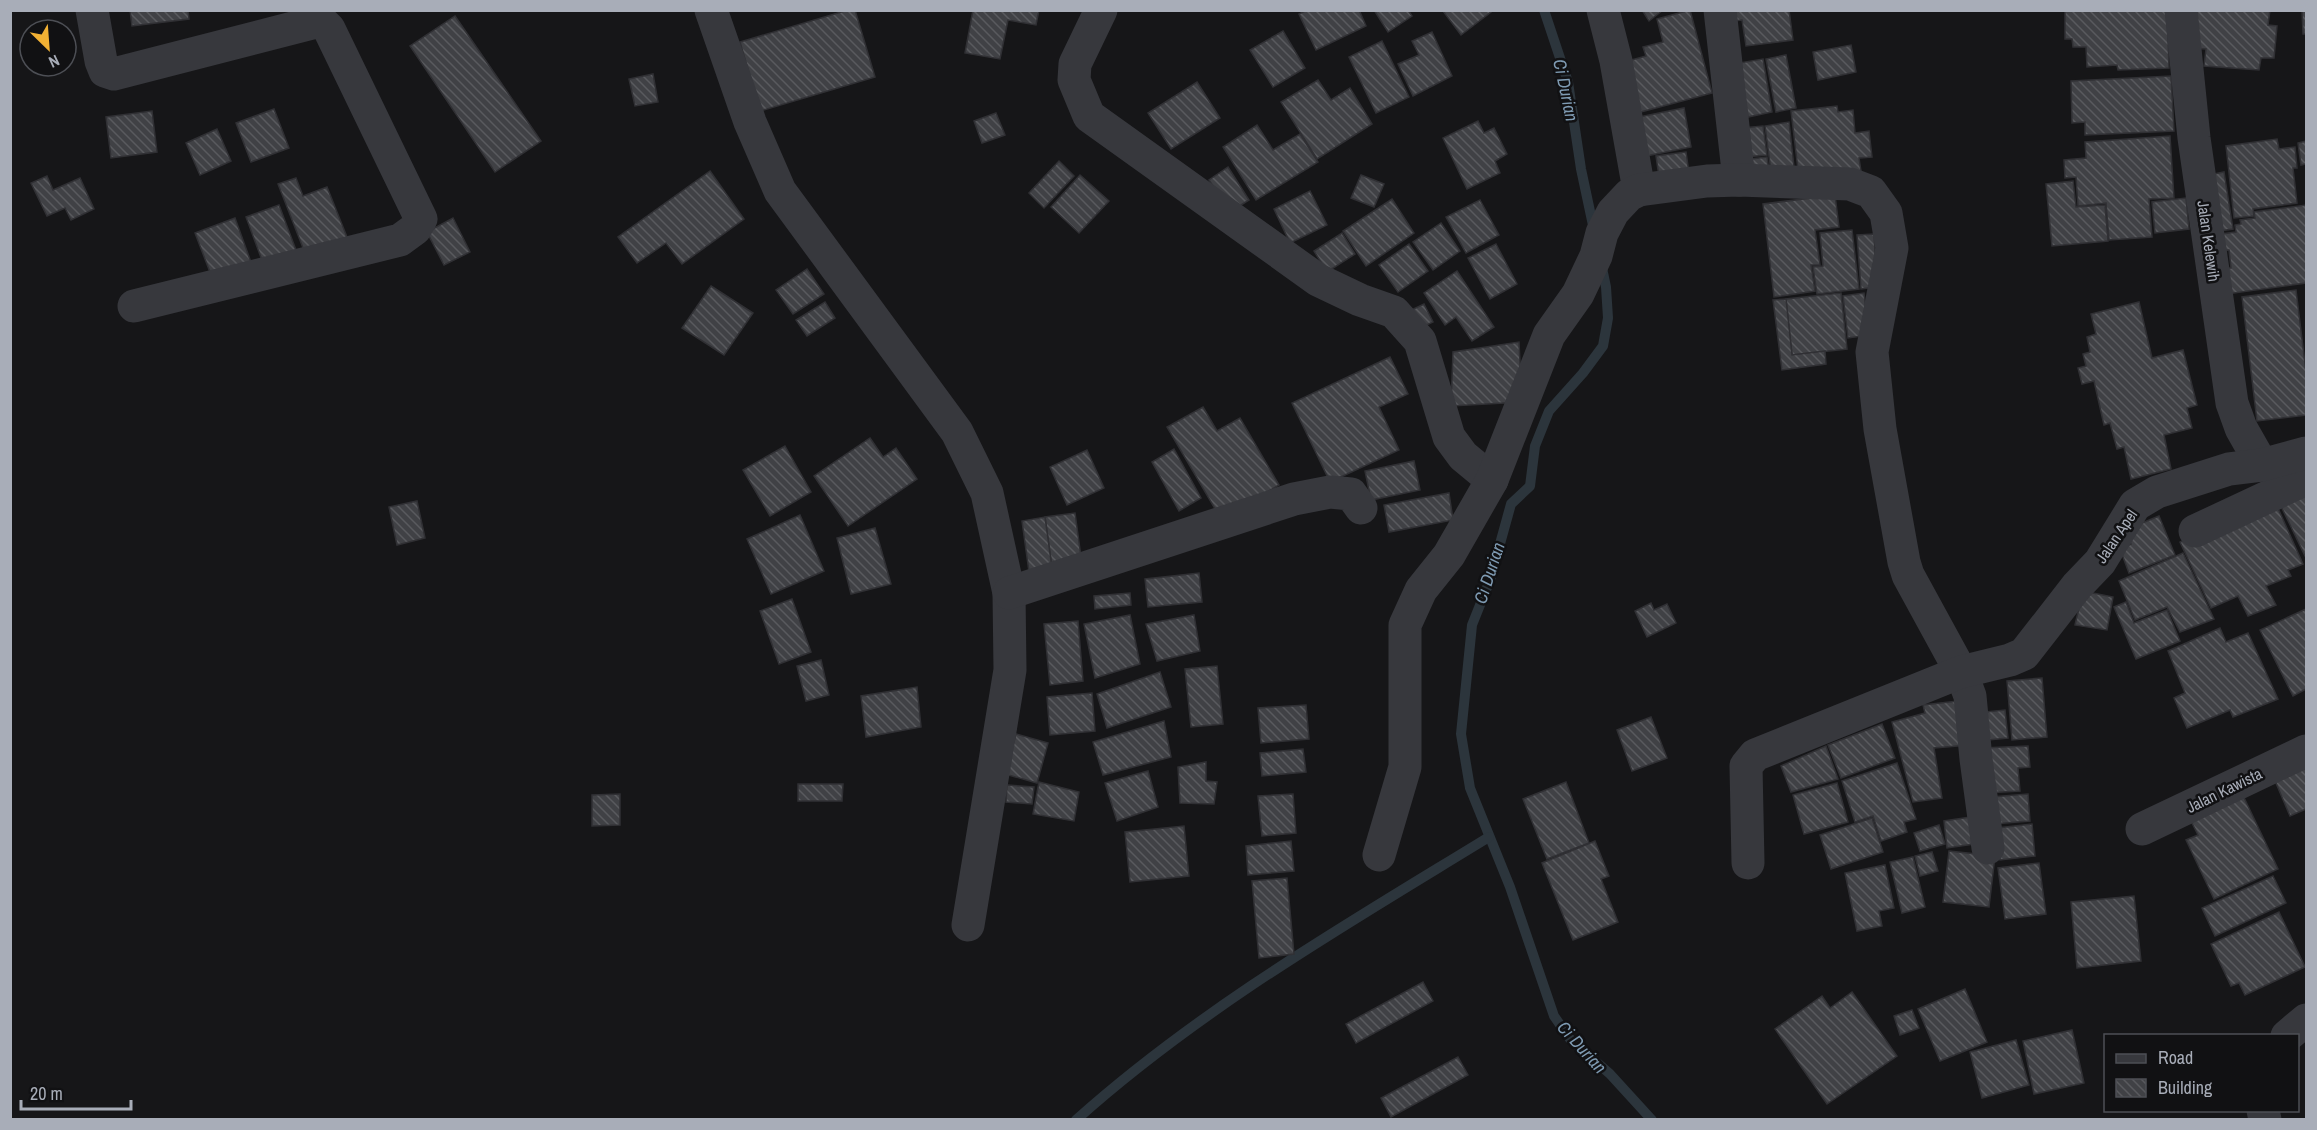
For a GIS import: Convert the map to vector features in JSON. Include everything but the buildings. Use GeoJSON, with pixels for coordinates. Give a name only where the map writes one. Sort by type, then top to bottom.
{"type":"FeatureCollection","features":[{"type":"Feature","properties":{"kind":"street"},"geometry":{"type":"LineString","coordinates":[[92,10],[100,61],[105,71],[114,74],[316,22],[324,24],[329,29],[421,219],[415,229],[400,240],[134,306]]}},
{"type":"Feature","properties":{"kind":"street"},"geometry":{"type":"LineString","coordinates":[[711,10],[750,123],[780,191],[957,432],[987,493],[1009,593],[1010,670],[968,925]]}},
{"type":"Feature","properties":{"kind":"street"},"geometry":{"type":"LineString","coordinates":[[1101,10],[1075,64],[1074,80],[1089,116],[1318,280],[1360,300],[1394,312],[1420,341],[1449,437],[1463,456],[1492,480]]}},
{"type":"Feature","properties":{"kind":"street"},"geometry":{"type":"LineString","coordinates":[[1603,10],[1616,61],[1634,193]]}},
{"type":"Feature","properties":{"kind":"street"},"geometry":{"type":"LineString","coordinates":[[1720,10],[1739,180]]}},
{"type":"Feature","properties":{"kind":"street","name":"Jalan Kelewih"},"geometry":{"type":"LineString","coordinates":[[2181,10],[2194,138],[2232,403],[2241,428],[2262,465]]}},
{"type":"Feature","properties":{"kind":"street"},"geometry":{"type":"LineString","coordinates":[[1379,855],[1405,767],[1405,625],[1421,590],[1449,555],[1492,480],[1549,335],[1578,294],[1596,256],[1602,233],[1613,212],[1634,193],[1707,180],[1850,184],[1870,192],[1886,213],[1892,248],[1872,352],[1880,429],[1908,575],[1961,672],[1970,696],[1988,848]]}},
{"type":"Feature","properties":{"kind":"street","name":"Jalan Apel"},"geometry":{"type":"LineString","coordinates":[[1748,863],[1746,766],[1755,755],[1961,672],[2010,660],[2024,654],[2077,586],[2100,562],[2134,505],[2157,492],[2229,469],[2262,465],[2307,453]]}},
{"type":"Feature","properties":{"kind":"street"},"geometry":{"type":"LineString","coordinates":[[2195,531],[2307,478]]}},
{"type":"Feature","properties":{"kind":"street"},"geometry":{"type":"LineString","coordinates":[[1009,593],[1294,499],[1330,492],[1351,494],[1361,508]]}},
{"type":"Feature","properties":{"kind":"street","name":"Jalan Kawista"},"geometry":{"type":"LineString","coordinates":[[2142,829],[2307,751]]}},
{"type":"Feature","properties":{"kind":"street"},"geometry":{"type":"LineString","coordinates":[[2288,1034],[2307,1020]]}},
{"type":"Feature","properties":{"kind":"waterway","name":"Ci Durian"},"geometry":{"type":"LineString","coordinates":[[1544,10],[1568,82],[1581,169],[1594,230]]}},
{"type":"Feature","properties":{"kind":"waterway","name":"Ci Durian"},"geometry":{"type":"LineString","coordinates":[[1601,263],[1606,287],[1608,318],[1603,346],[1583,373],[1549,411],[1535,446],[1530,486],[1511,504],[1490,580],[1472,625],[1461,734],[1470,788],[1510,887],[1554,1016],[1570,1039],[1610,1074],[1652,1120]]}},
{"type":"Feature","properties":{"kind":"waterway"},"geometry":{"type":"LineString","coordinates":[[1076,1120],[1124,1079],[1224,1004],[1329,935],[1489,837]]}}]}
